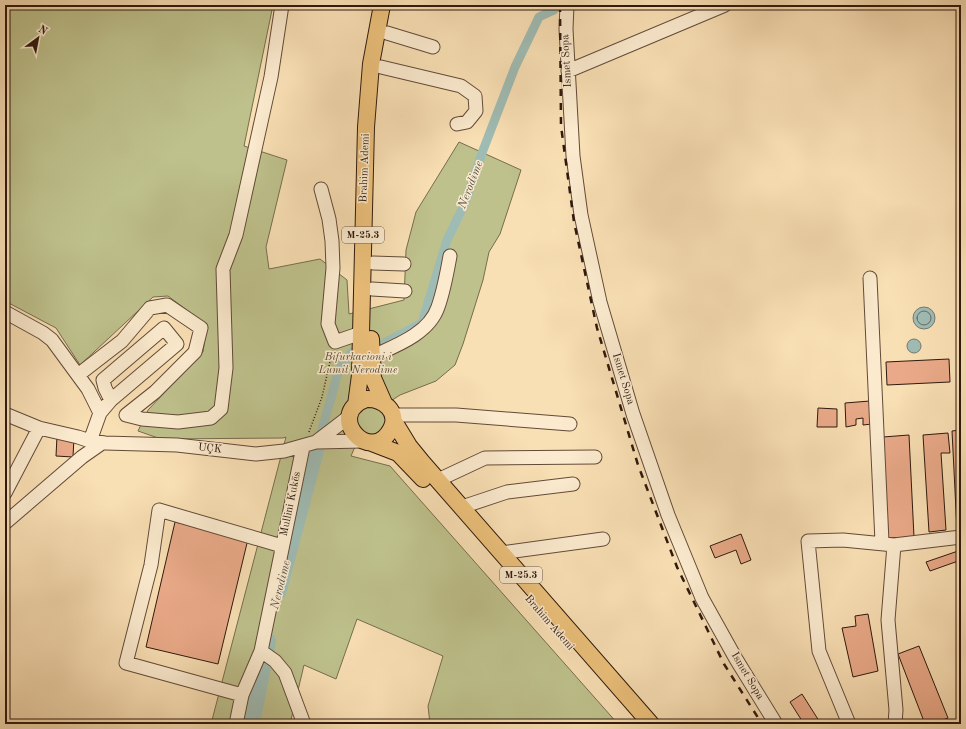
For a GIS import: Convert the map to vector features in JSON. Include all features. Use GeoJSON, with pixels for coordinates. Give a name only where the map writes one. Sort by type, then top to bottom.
{"type":"FeatureCollection","features":[{"type":"Feature","properties":{"kind":"main road","name":"Brahim Ademi"},"geometry":{"type":"LineString","coordinates":[[382,5],[371,64],[366,127],[360,375],[353,410],[352,431],[368,442],[398,453],[414,469],[637,724]]}},
{"type":"Feature","properties":{"kind":"main road","name":"Brahim Ademi"},"geometry":{"type":"LineString","coordinates":[[393,5],[386,33],[381,67],[376,137],[371,357],[373,378],[409,446],[652,724]]}},
{"type":"Feature","properties":{"kind":"main road"},"geometry":{"type":"LineString","coordinates":[[353,410],[361,401],[373,399],[391,413],[386,436],[368,442]]}},
{"type":"Feature","properties":{"kind":"street"},"geometry":{"type":"LineString","coordinates":[[78,375],[122,341],[150,308],[167,304],[201,328],[195,352],[155,392],[126,415],[142,419],[178,422],[212,418],[221,409],[226,368],[223,269],[236,235],[271,77],[282,5]]}},
{"type":"Feature","properties":{"kind":"street","name":"Ismet Sopa"},"geometry":{"type":"LineString","coordinates":[[567,5],[566,29],[573,156],[581,215],[600,302],[633,414],[668,515],[702,598],[736,659],[776,724]]}},
{"type":"Feature","properties":{"kind":"street"},"geometry":{"type":"LineString","coordinates":[[568,70],[725,5]]}},
{"type":"Feature","properties":{"kind":"street"},"geometry":{"type":"LineString","coordinates":[[386,33],[433,47]]}},
{"type":"Feature","properties":{"kind":"street"},"geometry":{"type":"LineString","coordinates":[[381,67],[461,86],[475,96],[476,111],[466,122],[457,124]]}},
{"type":"Feature","properties":{"kind":"street"},"geometry":{"type":"LineString","coordinates":[[321,189],[329,219],[332,241],[333,268],[328,324],[335,342],[361,333]]}},
{"type":"Feature","properties":{"kind":"street"},"geometry":{"type":"LineString","coordinates":[[371,357],[407,339],[423,329],[438,308],[450,256]]}},
{"type":"Feature","properties":{"kind":"street"},"geometry":{"type":"LineString","coordinates":[[373,263],[404,264]]}},
{"type":"Feature","properties":{"kind":"street"},"geometry":{"type":"LineString","coordinates":[[870,278],[888,544],[888,620],[896,710],[895,724]]}},
{"type":"Feature","properties":{"kind":"street"},"geometry":{"type":"LineString","coordinates":[[372,289],[405,291]]}},
{"type":"Feature","properties":{"kind":"street"},"geometry":{"type":"LineString","coordinates":[[5,312],[52,340],[88,389],[100,413]]}},
{"type":"Feature","properties":{"kind":"street"},"geometry":{"type":"LineString","coordinates":[[5,524],[82,457],[96,442],[100,413],[111,400],[177,344],[164,328],[103,380],[111,400]]}},
{"type":"Feature","properties":{"kind":"street","name":"UÇK"},"geometry":{"type":"LineString","coordinates":[[5,414],[40,428],[96,442],[177,446],[256,454],[303,447],[316,442],[353,410]]}},
{"type":"Feature","properties":{"kind":"street"},"geometry":{"type":"LineString","coordinates":[[391,413],[570,424]]}},
{"type":"Feature","properties":{"kind":"street"},"geometry":{"type":"LineString","coordinates":[[5,493],[40,428]]}},
{"type":"Feature","properties":{"kind":"street","name":"UÇK"},"geometry":{"type":"LineString","coordinates":[[316,442],[368,442]]}},
{"type":"Feature","properties":{"kind":"street","name":"Mullini Kukës"},"geometry":{"type":"LineString","coordinates":[[236,724],[242,695],[261,651],[303,447]]}},
{"type":"Feature","properties":{"kind":"street"},"geometry":{"type":"LineString","coordinates":[[438,480],[485,458],[594,457]]}},
{"type":"Feature","properties":{"kind":"street"},"geometry":{"type":"LineString","coordinates":[[462,507],[507,492],[574,484]]}},
{"type":"Feature","properties":{"kind":"street"},"geometry":{"type":"LineString","coordinates":[[242,695],[126,663],[151,565],[160,510],[282,546]]}},
{"type":"Feature","properties":{"kind":"street"},"geometry":{"type":"LineString","coordinates":[[849,724],[819,651],[808,541],[888,544],[961,537]]}},
{"type":"Feature","properties":{"kind":"street"},"geometry":{"type":"LineString","coordinates":[[501,553],[603,539]]}},
{"type":"Feature","properties":{"kind":"street"},"geometry":{"type":"LineString","coordinates":[[261,651],[275,661],[286,673],[304,724]]}},
{"type":"Feature","properties":{"kind":"path"},"geometry":{"type":"LineString","coordinates":[[303,447],[322,397],[335,342]]}},
{"type":"Feature","properties":{"kind":"green space","name":"Bifurkacioni i Lumit Nerodime"},"geometry":{"type":"Polygon","coordinates":[[[5,5],[273,5],[244,146],[287,160],[266,247],[269,269],[320,259],[347,280],[349,314],[404,300],[406,250],[416,212],[459,142],[521,170],[500,234],[489,252],[483,280],[455,365],[436,381],[400,395],[380,408],[385,415],[386,424],[376,435],[361,433],[351,456],[390,466],[618,724],[430,724],[428,706],[443,656],[357,619],[336,679],[304,665],[290,724],[211,724],[286,437],[161,439],[138,431],[148,410],[203,352],[207,325],[168,296],[153,297],[80,365],[56,328],[5,301],[5,263],[8,257],[5,255],[5,5]]]}},
{"type":"Feature","properties":{"kind":"water"},"geometry":{"type":"Polygon","coordinates":[[[924,307],[932,310],[935,318],[932,326],[924,329],[916,326],[913,318],[916,310],[924,307]]]}},
{"type":"Feature","properties":{"kind":"water"},"geometry":{"type":"Polygon","coordinates":[[[911,339],[917,339],[921,343],[921,349],[917,353],[911,353],[907,349],[907,343],[911,339]]]}},
{"type":"Feature","properties":{"kind":"building"},"geometry":{"type":"Polygon","coordinates":[[[949,359],[950,382],[887,385],[886,362],[949,359]]]}},
{"type":"Feature","properties":{"kind":"building"},"geometry":{"type":"Polygon","coordinates":[[[870,401],[872,424],[863,425],[863,418],[856,419],[856,425],[846,427],[845,403],[870,401]]]}},
{"type":"Feature","properties":{"kind":"building"},"geometry":{"type":"Polygon","coordinates":[[[818,408],[837,409],[837,427],[817,427],[818,408]]]}},
{"type":"Feature","properties":{"kind":"building"},"geometry":{"type":"Polygon","coordinates":[[[960,430],[961,530],[957,530],[952,431],[960,430]]]}},
{"type":"Feature","properties":{"kind":"building"},"geometry":{"type":"Polygon","coordinates":[[[948,433],[950,453],[941,453],[946,530],[929,532],[923,435],[948,433]]]}},
{"type":"Feature","properties":{"kind":"building"},"geometry":{"type":"Polygon","coordinates":[[[909,435],[914,537],[888,538],[883,437],[909,435]]]}},
{"type":"Feature","properties":{"kind":"building"},"geometry":{"type":"Polygon","coordinates":[[[57,436],[74,437],[73,457],[56,456],[57,436]]]}},
{"type":"Feature","properties":{"kind":"building"},"geometry":{"type":"Polygon","coordinates":[[[175,522],[248,539],[218,664],[146,647],[175,522]]]}},
{"type":"Feature","properties":{"kind":"building"},"geometry":{"type":"Polygon","coordinates":[[[741,534],[751,560],[741,564],[736,550],[715,558],[710,546],[741,534]]]}},
{"type":"Feature","properties":{"kind":"building"},"geometry":{"type":"Polygon","coordinates":[[[961,550],[961,560],[930,571],[926,562],[961,550]]]}},
{"type":"Feature","properties":{"kind":"building"},"geometry":{"type":"Polygon","coordinates":[[[868,614],[878,671],[853,677],[842,628],[856,626],[855,616],[868,614]]]}},
{"type":"Feature","properties":{"kind":"building"},"geometry":{"type":"Polygon","coordinates":[[[919,646],[948,718],[933,724],[925,724],[898,654],[919,646]]]}},
{"type":"Feature","properties":{"kind":"building"},"geometry":{"type":"Polygon","coordinates":[[[802,694],[821,724],[804,724],[790,702],[802,694]]]}},
{"type":"Feature","properties":{"kind":"waterway","name":"Nerodime"},"geometry":{"type":"LineString","coordinates":[[377,347],[422,323],[447,240],[465,203],[482,153],[515,67],[539,17],[554,10]]}},
{"type":"Feature","properties":{"kind":"waterway","name":"Nerodime"},"geometry":{"type":"LineString","coordinates":[[320,437],[339,369],[352,352]]}},
{"type":"Feature","properties":{"kind":"waterway","name":"Nerodime"},"geometry":{"type":"LineString","coordinates":[[278,593],[317,447]]}},
{"type":"Feature","properties":{"kind":"waterway","name":"Nerodime"},"geometry":{"type":"LineString","coordinates":[[252,724],[268,641]]}},
{"type":"Feature","properties":{"kind":"railway"},"geometry":{"type":"LineString","coordinates":[[560,5],[561,126],[574,222],[597,328],[638,465],[677,567],[724,664],[762,724]]}}]}
